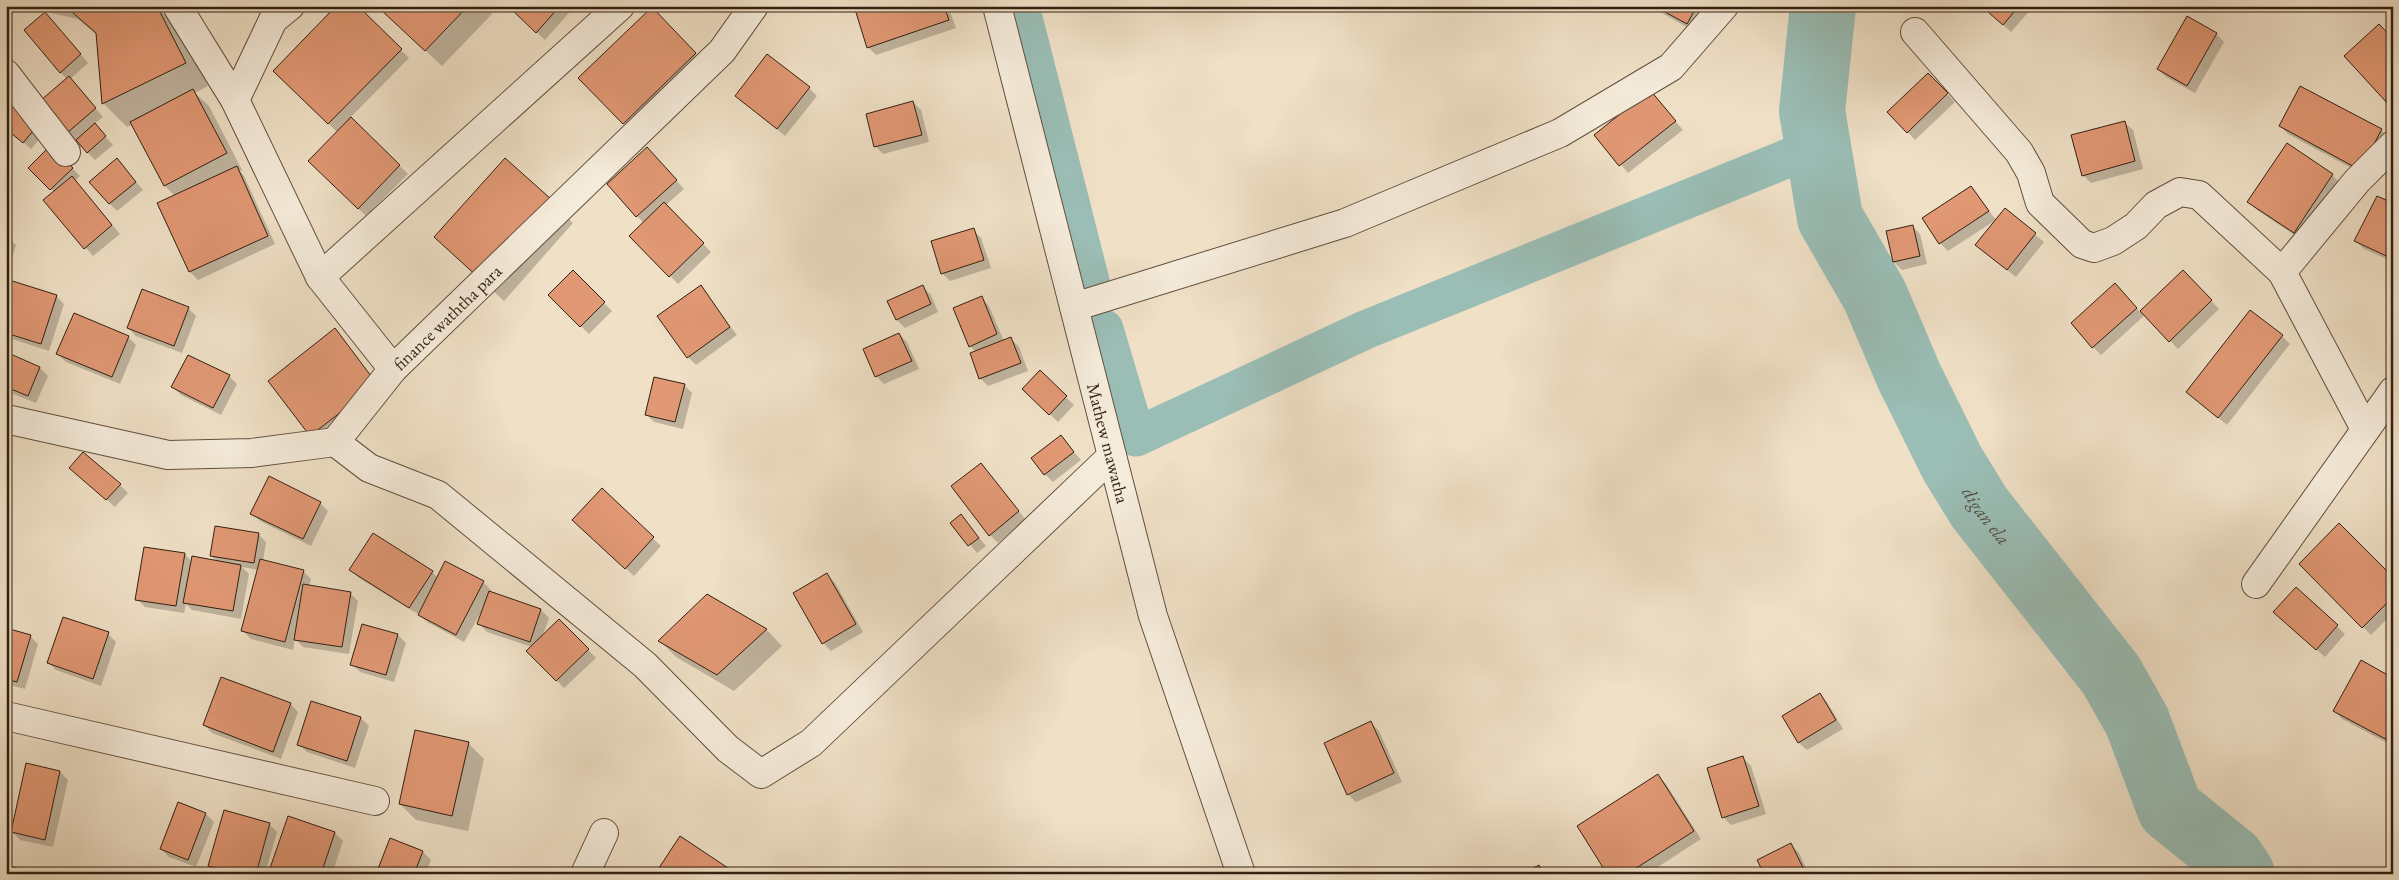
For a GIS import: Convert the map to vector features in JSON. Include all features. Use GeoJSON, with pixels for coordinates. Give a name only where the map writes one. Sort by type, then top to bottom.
{"type":"FeatureCollection","features":[{"type":"Feature","properties":{"kind":"street","name":"finance waththa para"},"geometry":{"type":"LineString","coordinates":[[177,6],[235,100],[320,277],[393,369],[722,51],[754,6]]}},
{"type":"Feature","properties":{"kind":"street"},"geometry":{"type":"LineString","coordinates":[[235,100],[273,20],[290,6]]}},
{"type":"Feature","properties":{"kind":"street"},"geometry":{"type":"LineString","coordinates":[[320,277],[620,6]]}},
{"type":"Feature","properties":{"kind":"street","name":"Mathew mawatha"},"geometry":{"type":"LineString","coordinates":[[997,6],[1153,616],[1241,874]]}},
{"type":"Feature","properties":{"kind":"street"},"geometry":{"type":"LineString","coordinates":[[1074,307],[1345,223],[1560,133],[1671,67],[1724,6]]}},
{"type":"Feature","properties":{"kind":"street"},"geometry":{"type":"LineString","coordinates":[[1915,32],[2019,152],[2031,173],[2040,203],[2082,244],[2094,248],[2112,241],[2136,226],[2156,205],[2180,192],[2199,195],[2282,272],[2365,429]]}},
{"type":"Feature","properties":{"kind":"street"},"geometry":{"type":"LineString","coordinates":[[6,74],[66,152]]}},
{"type":"Feature","properties":{"kind":"street"},"geometry":{"type":"LineString","coordinates":[[2282,272],[2357,181],[2393,145]]}},
{"type":"Feature","properties":{"kind":"street"},"geometry":{"type":"LineString","coordinates":[[6,419],[168,455],[252,453],[335,442],[393,369]]}},
{"type":"Feature","properties":{"kind":"street"},"geometry":{"type":"LineString","coordinates":[[2256,584],[2393,391]]}},
{"type":"Feature","properties":{"kind":"street"},"geometry":{"type":"LineString","coordinates":[[335,442],[369,468],[438,495],[646,665],[728,749],[761,774],[811,743],[1112,456]]}},
{"type":"Feature","properties":{"kind":"street"},"geometry":{"type":"LineString","coordinates":[[6,716],[375,801]]}},
{"type":"Feature","properties":{"kind":"street"},"geometry":{"type":"LineString","coordinates":[[585,874],[604,833]]}},
{"type":"Feature","properties":{"kind":"building"},"geometry":{"type":"Polygon","coordinates":[[[65,6],[157,6],[186,63],[102,104],[96,33],[65,6]]]}},
{"type":"Feature","properties":{"kind":"building"},"geometry":{"type":"Polygon","coordinates":[[[336,6],[358,6],[402,49],[328,124],[273,71],[336,6]]]}},
{"type":"Feature","properties":{"kind":"building"},"geometry":{"type":"Polygon","coordinates":[[[384,6],[468,6],[425,51],[381,10],[384,6]]]}},
{"type":"Feature","properties":{"kind":"building"},"geometry":{"type":"Polygon","coordinates":[[[508,6],[560,6],[536,33],[508,6]]]}},
{"type":"Feature","properties":{"kind":"building"},"geometry":{"type":"Polygon","coordinates":[[[854,6],[944,6],[949,20],[867,48],[854,6]]]}},
{"type":"Feature","properties":{"kind":"building"},"geometry":{"type":"Polygon","coordinates":[[[1654,6],[1697,6],[1687,24],[1654,6]]]}},
{"type":"Feature","properties":{"kind":"building"},"geometry":{"type":"Polygon","coordinates":[[[1981,6],[2019,6],[2003,25],[1981,6]]]}},
{"type":"Feature","properties":{"kind":"building"},"geometry":{"type":"Polygon","coordinates":[[[652,7],[696,53],[623,124],[578,78],[652,7]]]}},
{"type":"Feature","properties":{"kind":"building"},"geometry":{"type":"Polygon","coordinates":[[[45,12],[81,54],[60,73],[24,30],[45,12]]]}},
{"type":"Feature","properties":{"kind":"building"},"geometry":{"type":"Polygon","coordinates":[[[2187,16],[2217,33],[2187,86],[2157,69],[2187,16]]]}},
{"type":"Feature","properties":{"kind":"building"},"geometry":{"type":"Polygon","coordinates":[[[2379,24],[2393,39],[2393,99],[2388,104],[2344,56],[2379,24]]]}},
{"type":"Feature","properties":{"kind":"building"},"geometry":{"type":"Polygon","coordinates":[[[767,54],[810,87],[777,129],[735,96],[767,54]]]}},
{"type":"Feature","properties":{"kind":"building"},"geometry":{"type":"Polygon","coordinates":[[[1928,73],[1948,93],[1907,133],[1887,112],[1928,73]]]}},
{"type":"Feature","properties":{"kind":"building"},"geometry":{"type":"Polygon","coordinates":[[[69,76],[96,108],[67,133],[40,101],[69,76]]]}},
{"type":"Feature","properties":{"kind":"building"},"geometry":{"type":"Polygon","coordinates":[[[2300,86],[2382,129],[2360,170],[2279,126],[2300,86]]]}},
{"type":"Feature","properties":{"kind":"building"},"geometry":{"type":"Polygon","coordinates":[[[193,89],[227,153],[164,186],[130,122],[193,89]]]}},
{"type":"Feature","properties":{"kind":"building"},"geometry":{"type":"Polygon","coordinates":[[[1650,90],[1676,121],[1619,166],[1594,135],[1650,90]]]}},
{"type":"Feature","properties":{"kind":"building"},"geometry":{"type":"Polygon","coordinates":[[[6,100],[37,126],[23,143],[6,129],[6,100]]]}},
{"type":"Feature","properties":{"kind":"building"},"geometry":{"type":"Polygon","coordinates":[[[913,101],[922,135],[874,147],[866,114],[913,101]]]}},
{"type":"Feature","properties":{"kind":"building"},"geometry":{"type":"Polygon","coordinates":[[[351,117],[400,165],[358,209],[308,161],[351,117]]]}},
{"type":"Feature","properties":{"kind":"building"},"geometry":{"type":"Polygon","coordinates":[[[2125,121],[2135,161],[2082,176],[2071,135],[2125,121]]]}},
{"type":"Feature","properties":{"kind":"building"},"geometry":{"type":"Polygon","coordinates":[[[95,123],[106,136],[87,153],[76,140],[95,123]]]}},
{"type":"Feature","properties":{"kind":"building"},"geometry":{"type":"Polygon","coordinates":[[[2287,143],[2333,174],[2294,233],[2247,202],[2287,143]]]}},
{"type":"Feature","properties":{"kind":"building"},"geometry":{"type":"Polygon","coordinates":[[[51,145],[73,168],[50,190],[28,168],[51,145]]]}},
{"type":"Feature","properties":{"kind":"building"},"geometry":{"type":"Polygon","coordinates":[[[647,147],[677,180],[636,217],[607,184],[647,147]]]}},
{"type":"Feature","properties":{"kind":"building"},"geometry":{"type":"Polygon","coordinates":[[[117,158],[136,182],[109,204],[89,182],[117,158]]]}},
{"type":"Feature","properties":{"kind":"building"},"geometry":{"type":"Polygon","coordinates":[[[505,158],[551,199],[480,279],[434,237],[505,158]]]}},
{"type":"Feature","properties":{"kind":"building"},"geometry":{"type":"Polygon","coordinates":[[[237,166],[268,236],[189,272],[157,203],[237,166]]]}},
{"type":"Feature","properties":{"kind":"building"},"geometry":{"type":"Polygon","coordinates":[[[72,176],[112,225],[84,249],[43,200],[72,176]]]}},
{"type":"Feature","properties":{"kind":"building"},"geometry":{"type":"Polygon","coordinates":[[[1971,186],[1989,211],[1939,244],[1922,218],[1971,186]]]}},
{"type":"Feature","properties":{"kind":"building"},"geometry":{"type":"Polygon","coordinates":[[[2377,196],[2393,203],[2393,259],[2354,241],[2377,196]]]}},
{"type":"Feature","properties":{"kind":"building"},"geometry":{"type":"Polygon","coordinates":[[[664,202],[704,243],[669,277],[629,236],[664,202]]]}},
{"type":"Feature","properties":{"kind":"building"},"geometry":{"type":"Polygon","coordinates":[[[2005,208],[2036,233],[2007,270],[1975,245],[2005,208]]]}},
{"type":"Feature","properties":{"kind":"building"},"geometry":{"type":"Polygon","coordinates":[[[1913,225],[1920,256],[1893,262],[1886,231],[1913,225]]]}},
{"type":"Feature","properties":{"kind":"building"},"geometry":{"type":"Polygon","coordinates":[[[974,228],[984,260],[941,274],[931,241],[974,228]]]}},
{"type":"Feature","properties":{"kind":"building"},"geometry":{"type":"Polygon","coordinates":[[[573,270],[605,302],[580,327],[548,295],[573,270]]]}},
{"type":"Feature","properties":{"kind":"building"},"geometry":{"type":"Polygon","coordinates":[[[2183,270],[2212,300],[2169,342],[2140,311],[2183,270]]]}},
{"type":"Feature","properties":{"kind":"building"},"geometry":{"type":"Polygon","coordinates":[[[6,279],[57,295],[41,344],[6,333],[6,279]]]}},
{"type":"Feature","properties":{"kind":"building"},"geometry":{"type":"Polygon","coordinates":[[[2115,283],[2137,308],[2092,348],[2071,323],[2115,283]]]}},
{"type":"Feature","properties":{"kind":"building"},"geometry":{"type":"Polygon","coordinates":[[[701,285],[730,327],[687,358],[657,316],[701,285]]]}},
{"type":"Feature","properties":{"kind":"building"},"geometry":{"type":"Polygon","coordinates":[[[923,285],[931,304],[896,320],[887,301],[923,285]]]}},
{"type":"Feature","properties":{"kind":"building"},"geometry":{"type":"Polygon","coordinates":[[[142,289],[189,307],[174,346],[127,328],[142,289]]]}},
{"type":"Feature","properties":{"kind":"building"},"geometry":{"type":"Polygon","coordinates":[[[982,296],[997,334],[969,347],[953,308],[982,296]]]}},
{"type":"Feature","properties":{"kind":"building"},"geometry":{"type":"Polygon","coordinates":[[[2250,310],[2283,335],[2218,418],[2186,392],[2250,310]]]}},
{"type":"Feature","properties":{"kind":"building"},"geometry":{"type":"Polygon","coordinates":[[[74,313],[129,336],[112,377],[56,354],[74,313]]]}},
{"type":"Feature","properties":{"kind":"building"},"geometry":{"type":"Polygon","coordinates":[[[335,328],[377,384],[310,436],[268,381],[335,328]]]}},
{"type":"Feature","properties":{"kind":"building"},"geometry":{"type":"Polygon","coordinates":[[[899,333],[912,361],[875,377],[863,349],[899,333]]]}},
{"type":"Feature","properties":{"kind":"building"},"geometry":{"type":"Polygon","coordinates":[[[1011,337],[1021,363],[979,379],[970,353],[1011,337]]]}},
{"type":"Feature","properties":{"kind":"building"},"geometry":{"type":"Polygon","coordinates":[[[6,352],[40,367],[28,396],[6,387],[6,352]]]}},
{"type":"Feature","properties":{"kind":"building"},"geometry":{"type":"Polygon","coordinates":[[[188,355],[230,375],[213,408],[171,387],[188,355]]]}},
{"type":"Feature","properties":{"kind":"building"},"geometry":{"type":"Polygon","coordinates":[[[1040,370],[1067,396],[1049,415],[1022,389],[1040,370]]]}},
{"type":"Feature","properties":{"kind":"building"},"geometry":{"type":"Polygon","coordinates":[[[654,377],[685,384],[675,422],[645,415],[654,377]]]}},
{"type":"Feature","properties":{"kind":"building"},"geometry":{"type":"Polygon","coordinates":[[[1061,435],[1074,452],[1044,475],[1031,458],[1061,435]]]}},
{"type":"Feature","properties":{"kind":"building"},"geometry":{"type":"Polygon","coordinates":[[[83,452],[121,484],[106,500],[69,468],[83,452]]]}},
{"type":"Feature","properties":{"kind":"building"},"geometry":{"type":"Polygon","coordinates":[[[981,463],[1019,511],[989,536],[951,486],[981,463]]]}},
{"type":"Feature","properties":{"kind":"building"},"geometry":{"type":"Polygon","coordinates":[[[269,476],[321,502],[303,539],[250,514],[269,476]]]}},
{"type":"Feature","properties":{"kind":"building"},"geometry":{"type":"Polygon","coordinates":[[[602,488],[654,537],[625,569],[572,520],[602,488]]]}},
{"type":"Feature","properties":{"kind":"building"},"geometry":{"type":"Polygon","coordinates":[[[961,514],[979,538],[968,546],[950,523],[961,514]]]}},
{"type":"Feature","properties":{"kind":"building"},"geometry":{"type":"Polygon","coordinates":[[[2339,523],[2393,577],[2393,597],[2362,628],[2299,564],[2339,523]]]}},
{"type":"Feature","properties":{"kind":"building"},"geometry":{"type":"Polygon","coordinates":[[[215,526],[259,533],[254,563],[210,556],[215,526]]]}},
{"type":"Feature","properties":{"kind":"building"},"geometry":{"type":"Polygon","coordinates":[[[373,533],[433,571],[409,608],[349,570],[373,533]]]}},
{"type":"Feature","properties":{"kind":"building"},"geometry":{"type":"Polygon","coordinates":[[[144,547],[185,553],[176,606],[135,600],[144,547]]]}},
{"type":"Feature","properties":{"kind":"building"},"geometry":{"type":"Polygon","coordinates":[[[192,556],[241,565],[233,611],[183,603],[192,556]]]}},
{"type":"Feature","properties":{"kind":"building"},"geometry":{"type":"Polygon","coordinates":[[[260,559],[304,570],[285,642],[241,631],[260,559]]]}},
{"type":"Feature","properties":{"kind":"building"},"geometry":{"type":"Polygon","coordinates":[[[445,561],[484,581],[456,635],[418,615],[445,561]]]}},
{"type":"Feature","properties":{"kind":"building"},"geometry":{"type":"Polygon","coordinates":[[[827,573],[856,624],[822,644],[793,593],[827,573]]]}},
{"type":"Feature","properties":{"kind":"building"},"geometry":{"type":"Polygon","coordinates":[[[303,584],[351,592],[342,647],[294,640],[303,584]]]}},
{"type":"Feature","properties":{"kind":"building"},"geometry":{"type":"Polygon","coordinates":[[[2296,587],[2338,625],[2316,650],[2273,612],[2296,587]]]}},
{"type":"Feature","properties":{"kind":"building"},"geometry":{"type":"Polygon","coordinates":[[[489,591],[541,609],[530,642],[477,624],[489,591]]]}},
{"type":"Feature","properties":{"kind":"building"},"geometry":{"type":"Polygon","coordinates":[[[707,594],[767,629],[717,675],[658,641],[707,594]]]}},
{"type":"Feature","properties":{"kind":"building"},"geometry":{"type":"Polygon","coordinates":[[[63,617],[109,632],[93,679],[47,663],[63,617]]]}},
{"type":"Feature","properties":{"kind":"building"},"geometry":{"type":"Polygon","coordinates":[[[559,619],[589,649],[556,681],[526,651],[559,619]]]}},
{"type":"Feature","properties":{"kind":"building"},"geometry":{"type":"Polygon","coordinates":[[[362,624],[398,634],[386,675],[350,665],[362,624]]]}},
{"type":"Feature","properties":{"kind":"building"},"geometry":{"type":"Polygon","coordinates":[[[6,628],[31,635],[17,682],[6,679],[6,628]]]}},
{"type":"Feature","properties":{"kind":"building"},"geometry":{"type":"Polygon","coordinates":[[[2361,660],[2393,678],[2393,743],[2333,711],[2361,660]]]}},
{"type":"Feature","properties":{"kind":"building"},"geometry":{"type":"Polygon","coordinates":[[[221,677],[291,703],[273,752],[203,725],[221,677]]]}},
{"type":"Feature","properties":{"kind":"building"},"geometry":{"type":"Polygon","coordinates":[[[1820,693],[1836,720],[1798,743],[1782,716],[1820,693]]]}},
{"type":"Feature","properties":{"kind":"building"},"geometry":{"type":"Polygon","coordinates":[[[311,701],[361,717],[347,761],[297,745],[311,701]]]}},
{"type":"Feature","properties":{"kind":"building"},"geometry":{"type":"Polygon","coordinates":[[[1371,721],[1394,773],[1347,795],[1324,743],[1371,721]]]}},
{"type":"Feature","properties":{"kind":"building"},"geometry":{"type":"Polygon","coordinates":[[[415,730],[469,742],[452,816],[399,804],[415,730]]]}},
{"type":"Feature","properties":{"kind":"building"},"geometry":{"type":"Polygon","coordinates":[[[1743,756],[1759,806],[1722,818],[1707,768],[1743,756]]]}},
{"type":"Feature","properties":{"kind":"building"},"geometry":{"type":"Polygon","coordinates":[[[26,763],[60,771],[45,840],[11,832],[26,763]]]}},
{"type":"Feature","properties":{"kind":"building"},"geometry":{"type":"Polygon","coordinates":[[[1658,774],[1694,831],[1627,874],[1607,874],[1577,826],[1658,774]]]}},
{"type":"Feature","properties":{"kind":"building"},"geometry":{"type":"Polygon","coordinates":[[[178,802],[206,813],[188,860],[160,849],[178,802]]]}},
{"type":"Feature","properties":{"kind":"building"},"geometry":{"type":"Polygon","coordinates":[[[224,810],[270,823],[256,874],[237,874],[208,866],[224,810]]]}},
{"type":"Feature","properties":{"kind":"building"},"geometry":{"type":"Polygon","coordinates":[[[288,816],[335,832],[321,874],[268,874],[288,816]]]}},
{"type":"Feature","properties":{"kind":"building"},"geometry":{"type":"Polygon","coordinates":[[[680,836],[737,874],[655,874],[680,836]]]}},
{"type":"Feature","properties":{"kind":"building"},"geometry":{"type":"Polygon","coordinates":[[[390,838],[423,851],[414,874],[376,874],[390,838]]]}},
{"type":"Feature","properties":{"kind":"building"},"geometry":{"type":"Polygon","coordinates":[[[1791,843],[1806,874],[1764,874],[1757,860],[1791,843]]]}},
{"type":"Feature","properties":{"kind":"building"},"geometry":{"type":"Polygon","coordinates":[[[6,865],[31,872],[31,874],[6,874],[6,865]]]}},
{"type":"Feature","properties":{"kind":"building"},"geometry":{"type":"Polygon","coordinates":[[[1539,865],[1543,874],[1523,874],[1539,865]]]}},
{"type":"Feature","properties":{"kind":"waterway"},"geometry":{"type":"LineString","coordinates":[[1020,6],[1091,285]]}},
{"type":"Feature","properties":{"kind":"waterway","name":"digan ela"},"geometry":{"type":"LineString","coordinates":[[1823,6],[1812,111],[1830,218],[1875,296],[1909,376],[1952,463],[1979,507],[2111,675],[2137,721],[2170,809],[2232,859],[2242,874]]}},
{"type":"Feature","properties":{"kind":"waterway"},"geometry":{"type":"LineString","coordinates":[[1104,329],[1136,437],[1365,330],[1818,146]]}}]}
